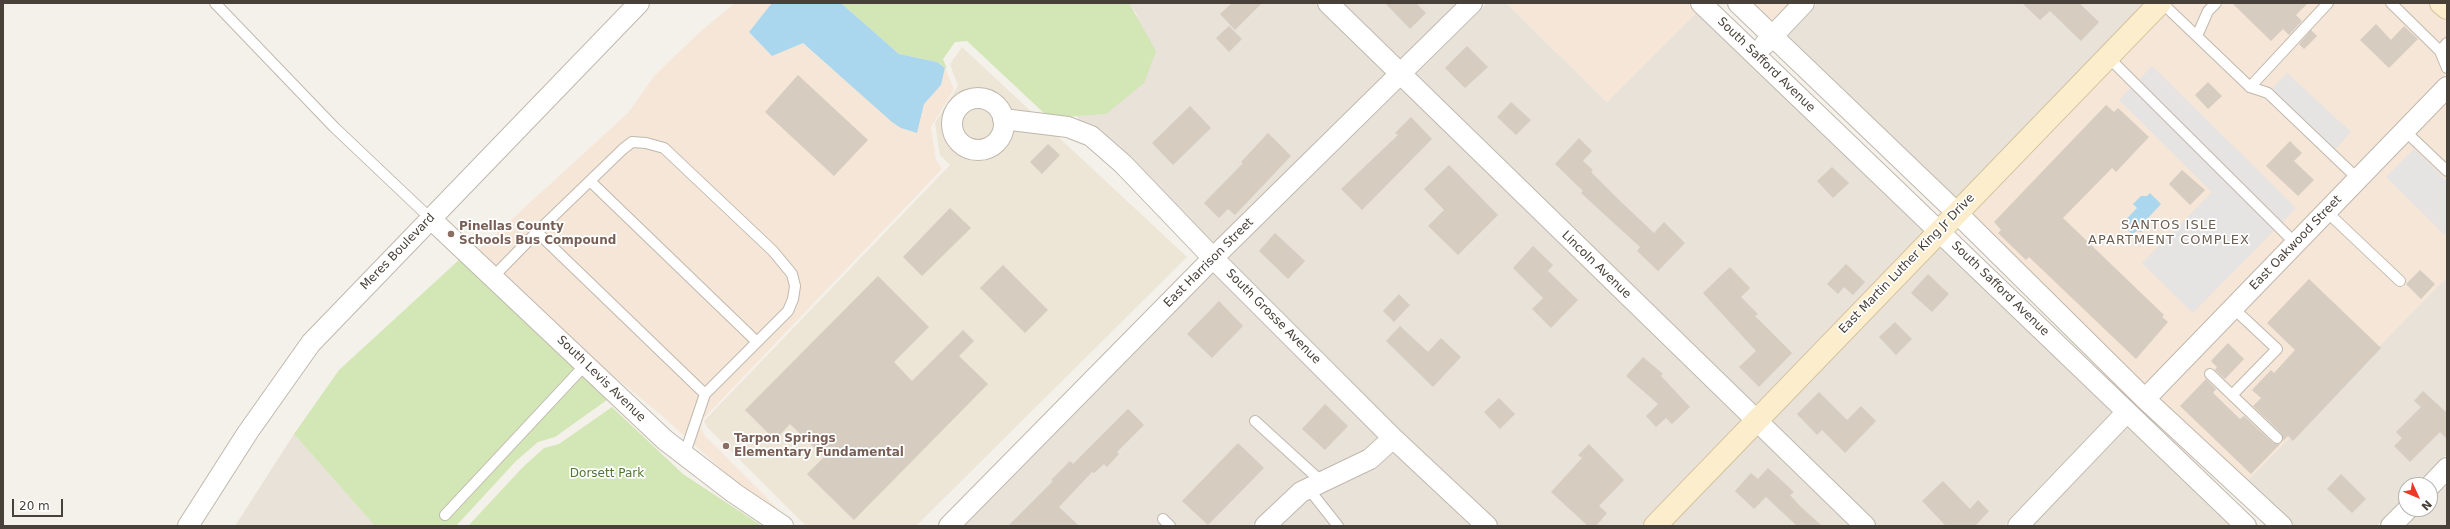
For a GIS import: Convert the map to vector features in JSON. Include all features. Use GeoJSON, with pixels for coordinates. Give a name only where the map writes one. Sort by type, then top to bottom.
{"type":"FeatureCollection","features":[{"type":"Feature","properties":{"kind":"street","name":"Meres Boulevard"},"geometry":{"type":"LineString","coordinates":[[188,526],[248,432],[311,343],[639,3]]}},
{"type":"Feature","properties":{"kind":"street","name":"Lincoln Avenue"},"geometry":{"type":"LineString","coordinates":[[1328,3],[1865,526]]}},
{"type":"Feature","properties":{"kind":"street","name":"East Harrison Street"},"geometry":{"type":"LineString","coordinates":[[950,526],[1213,258],[1472,3]]}},
{"type":"Feature","properties":{"kind":"street","name":"South Safford Avenue"},"geometry":{"type":"LineString","coordinates":[[1701,3],[1940,230],[2126,413],[2246,526]]}},
{"type":"Feature","properties":{"kind":"street","name":"South Safford Avenue"},"geometry":{"type":"LineString","coordinates":[[1738,3],[1957,213],[2145,399],[2282,526]]}},
{"type":"Feature","properties":{"kind":"street"},"geometry":{"type":"LineString","coordinates":[[1755,55],[1804,3]]}},
{"type":"Feature","properties":{"kind":"street","name":"East Martin Luther King Jr Drive"},"geometry":{"type":"LineString","coordinates":[[1654,526],[2161,3]]}},
{"type":"Feature","properties":{"kind":"street"},"geometry":{"type":"LineString","coordinates":[[2441,3],[2447,8]]}},
{"type":"Feature","properties":{"kind":"street","name":"East Oakwood Street"},"geometry":{"type":"LineString","coordinates":[[2145,399],[2447,87]]}},
{"type":"Feature","properties":{"kind":"street","name":"South Grosse Avenue"},"geometry":{"type":"LineString","coordinates":[[1003,119],[1068,127],[1090,136],[1123,164],[1213,258],[1393,438],[1487,526]]}},
{"type":"Feature","properties":{"kind":"street","name":"South Levis Avenue"},"geometry":{"type":"LineString","coordinates":[[430,218],[665,440],[734,493],[783,526]]}},
{"type":"Feature","properties":{"kind":"street"},"geometry":{"type":"LineString","coordinates":[[2018,526],[2126,413]]}},
{"type":"Feature","properties":{"kind":"street"},"geometry":{"type":"LineString","coordinates":[[1265,526],[1288,503],[1315,485],[1370,459],[1393,438]]}},
{"type":"Feature","properties":{"kind":"street"},"geometry":{"type":"LineString","coordinates":[[2438,478],[2447,468]]}},
{"type":"Feature","properties":{"kind":"street"},"geometry":{"type":"LineString","coordinates":[[2391,526],[2400,517]]}},
{"type":"Feature","properties":{"kind":"lane"},"geometry":{"type":"LineString","coordinates":[[215,3],[334,127],[430,218]]}},
{"type":"Feature","properties":{"kind":"lane"},"geometry":{"type":"LineString","coordinates":[[2161,3],[2250,87],[2268,93],[2358,180]]}},
{"type":"Feature","properties":{"kind":"lane"},"geometry":{"type":"LineString","coordinates":[[2197,36],[2208,11],[2216,3]]}},
{"type":"Feature","properties":{"kind":"lane"},"geometry":{"type":"LineString","coordinates":[[2250,87],[2328,3]]}},
{"type":"Feature","properties":{"kind":"lane"},"geometry":{"type":"LineString","coordinates":[[2391,3],[2440,51],[2447,68]]}},
{"type":"Feature","properties":{"kind":"lane"},"geometry":{"type":"LineString","coordinates":[[2440,51],[2447,43]]}},
{"type":"Feature","properties":{"kind":"lane"},"geometry":{"type":"LineString","coordinates":[[2108,57],[2296,244]]}},
{"type":"Feature","properties":{"kind":"lane"},"geometry":{"type":"LineString","coordinates":[[2405,131],[2447,171]]}},
{"type":"Feature","properties":{"kind":"lane"},"geometry":{"type":"LineString","coordinates":[[492,277],[632,142],[664,148],[768,246],[792,274],[795,286],[793,299],[788,311],[705,394],[684,456]]}},
{"type":"Feature","properties":{"kind":"lane"},"geometry":{"type":"LineString","coordinates":[[590,181],[757,342]]}},
{"type":"Feature","properties":{"kind":"lane"},"geometry":{"type":"LineString","coordinates":[[2327,212],[2400,281]]}},
{"type":"Feature","properties":{"kind":"lane"},"geometry":{"type":"LineString","coordinates":[[537,232],[705,394]]}},
{"type":"Feature","properties":{"kind":"lane"},"geometry":{"type":"LineString","coordinates":[[2232,395],[2277,349],[2233,308]]}},
{"type":"Feature","properties":{"kind":"lane"},"geometry":{"type":"LineString","coordinates":[[445,515],[586,364]]}},
{"type":"Feature","properties":{"kind":"lane"},"geometry":{"type":"LineString","coordinates":[[2210,374],[2277,438]]}},
{"type":"Feature","properties":{"kind":"lane"},"geometry":{"type":"LineString","coordinates":[[1255,421],[1315,485],[1338,526]]}},
{"type":"Feature","properties":{"kind":"shaded area"},"geometry":{"type":"Polygon","coordinates":[[[735,3],[772,3],[749,32],[772,56],[802,43],[901,128],[917,133],[924,104],[941,85],[945,68],[954,89],[931,127],[936,160],[942,169],[702,420],[701,428],[705,436],[793,524],[748,493],[660,414],[593,359],[477,251],[628,113],[655,75],[701,31],[735,3]]]}},
{"type":"Feature","properties":{"kind":"shaded area"},"geometry":{"type":"Polygon","coordinates":[[[1129,3],[1315,3],[1387,73],[1213,245],[1080,122],[1077,116],[1106,114],[1137,15],[1129,3]]]}},
{"type":"Feature","properties":{"kind":"shaded area"},"geometry":{"type":"Polygon","coordinates":[[[1341,3],[1458,3],[1400,60],[1341,3]]]}},
{"type":"Feature","properties":{"kind":"shaded area"},"geometry":{"type":"Polygon","coordinates":[[[1487,3],[1506,3],[1607,102],[1697,12],[1926,229],[1755,407],[1414,74],[1487,3]]]}},
{"type":"Feature","properties":{"kind":"shaded area"},"geometry":{"type":"Polygon","coordinates":[[[1506,3],[1688,3],[1697,12],[1607,102],[1506,3]]]}},
{"type":"Feature","properties":{"kind":"shaded area"},"geometry":{"type":"Polygon","coordinates":[[[1751,3],[1791,3],[1772,23],[1751,3]]]}},
{"type":"Feature","properties":{"kind":"shaded area"},"geometry":{"type":"Polygon","coordinates":[[[1818,3],[2146,3],[1956,199],[1786,36],[1818,3]]]}},
{"type":"Feature","properties":{"kind":"shaded area"},"geometry":{"type":"Polygon","coordinates":[[[2174,3],[2429,3],[2447,21],[2447,73],[2144,385],[1970,213],[2174,3]]]}},
{"type":"Feature","properties":{"kind":"shaded area"},"geometry":{"type":"Polygon","coordinates":[[[962,47],[1187,257],[916,526],[806,526],[707,427],[704,421],[950,165],[940,155],[935,123],[958,86],[950,64],[962,47]]]}},
{"type":"Feature","properties":{"kind":"shaded area"},"geometry":{"type":"Polygon","coordinates":[[[2152,66],[2296,208],[2193,313],[2142,263],[2212,192],[2119,100],[2152,66]]]}},
{"type":"Feature","properties":{"kind":"shaded area"},"geometry":{"type":"Polygon","coordinates":[[[2287,73],[2351,132],[2329,156],[2265,96],[2287,73]]]}},
{"type":"Feature","properties":{"kind":"shaded area"},"geometry":{"type":"Polygon","coordinates":[[[1401,86],[1743,420],[1641,526],[1500,526],[1400,431],[1227,259],[1401,86]]]}},
{"type":"Feature","properties":{"kind":"shaded area"},"geometry":{"type":"Polygon","coordinates":[[[2447,101],[2447,277],[2247,481],[2158,399],[2447,101]]]}},
{"type":"Feature","properties":{"kind":"shaded area"},"geometry":{"type":"Polygon","coordinates":[[[2414,149],[2447,181],[2447,237],[2386,177],[2414,149]]]}},
{"type":"Feature","properties":{"kind":"shaded area"},"geometry":{"type":"Polygon","coordinates":[[[1940,243],[2113,413],[2004,526],[1878,526],[1769,421],[1940,243]]]}},
{"type":"Feature","properties":{"kind":"shaded area"},"geometry":{"type":"Polygon","coordinates":[[[1214,272],[1380,437],[1370,447],[1356,456],[1295,485],[1251,526],[964,526],[1214,272]]]}},
{"type":"Feature","properties":{"kind":"shaded area"},"geometry":{"type":"Polygon","coordinates":[[[2447,277],[2447,454],[2425,477],[2398,477],[2398,504],[2377,526],[2295,526],[2247,481],[2447,277]]]}},
{"type":"Feature","properties":{"kind":"shaded area"},"geometry":{"type":"Polygon","coordinates":[[[2127,426],[2233,526],[2032,526],[2127,426]]]}},
{"type":"Feature","properties":{"kind":"shaded area"},"geometry":{"type":"Polygon","coordinates":[[[294,434],[375,526],[235,526],[294,434]]]}},
{"type":"Feature","properties":{"kind":"shaded area"},"geometry":{"type":"Polygon","coordinates":[[[1757,434],[1853,526],[1668,526],[1757,434]]]}},
{"type":"Feature","properties":{"kind":"shaded area"},"geometry":{"type":"Polygon","coordinates":[[[1394,451],[1474,526],[1279,526],[1295,510],[1313,497],[1375,467],[1394,451]]]}},
{"type":"Feature","properties":{"kind":"shaded area"},"geometry":{"type":"Polygon","coordinates":[[[2447,482],[2447,526],[2405,526],[2413,517],[2438,517],[2438,492],[2447,482]]]}},
{"type":"Feature","properties":{"kind":"green space"},"geometry":{"type":"Polygon","coordinates":[[[841,3],[1129,3],[1156,51],[1144,83],[1106,114],[1065,117],[1045,114],[967,41],[955,42],[943,59],[947,69],[937,62],[899,54],[841,3]]]}},
{"type":"Feature","properties":{"kind":"green space"},"geometry":{"type":"Polygon","coordinates":[[[460,259],[611,401],[607,400],[555,437],[538,442],[516,461],[456,526],[375,526],[294,434],[339,370],[460,259]]]}},
{"type":"Feature","properties":{"kind":"green space","name":"Dorsett Park"},"geometry":{"type":"Polygon","coordinates":[[[612,407],[683,474],[762,526],[468,526],[523,467],[544,448],[559,444],[612,407]]]}},
{"type":"Feature","properties":{"kind":"water"},"geometry":{"type":"Polygon","coordinates":[[[772,3],[841,3],[899,54],[937,62],[945,68],[941,85],[924,104],[917,133],[901,128],[892,122],[803,43],[772,56],[749,32],[772,3]]]}},
{"type":"Feature","properties":{"kind":"water"},"geometry":{"type":"Polygon","coordinates":[[[2150,193],[2161,204],[2146,220],[2150,223],[2141,232],[2137,231],[2132,234],[2122,224],[2137,208],[2133,204],[2141,196],[2147,196],[2150,193]]]}},
{"type":"Feature","properties":{"kind":"building"},"geometry":{"type":"Polygon","coordinates":[[[1232,3],[1262,3],[1235,30],[1220,14],[1232,3]]]}},
{"type":"Feature","properties":{"kind":"building"},"geometry":{"type":"Polygon","coordinates":[[[1385,3],[1416,3],[1426,13],[1410,29],[1385,3]]]}},
{"type":"Feature","properties":{"kind":"building"},"geometry":{"type":"Polygon","coordinates":[[[2022,3],[2079,3],[2099,22],[2081,41],[2050,11],[2040,20],[2022,3]]]}},
{"type":"Feature","properties":{"kind":"building"},"geometry":{"type":"Polygon","coordinates":[[[2232,3],[2308,3],[2296,15],[2302,21],[2289,35],[2283,29],[2271,41],[2232,3]]]}},
{"type":"Feature","properties":{"kind":"building"},"geometry":{"type":"Polygon","coordinates":[[[2376,24],[2391,40],[2404,26],[2418,39],[2389,68],[2360,40],[2376,24]]]}},
{"type":"Feature","properties":{"kind":"building"},"geometry":{"type":"Polygon","coordinates":[[[1229,26],[1242,39],[1229,52],[1216,38],[1229,26]]]}},
{"type":"Feature","properties":{"kind":"building"},"geometry":{"type":"Polygon","coordinates":[[[2311,30],[2317,36],[2304,49],[2299,44],[2311,30]]]}},
{"type":"Feature","properties":{"kind":"building"},"geometry":{"type":"Polygon","coordinates":[[[1467,46],[1488,67],[1465,88],[1445,68],[1467,46]]]}},
{"type":"Feature","properties":{"kind":"building"},"geometry":{"type":"Polygon","coordinates":[[[798,75],[868,140],[834,176],[765,112],[798,75]]]}},
{"type":"Feature","properties":{"kind":"building"},"geometry":{"type":"Polygon","coordinates":[[[2208,82],[2222,96],[2208,109],[2195,95],[2208,82]]]}},
{"type":"Feature","properties":{"kind":"building"},"geometry":{"type":"Polygon","coordinates":[[[1511,102],[1531,120],[1516,135],[1497,117],[1511,102]]]}},
{"type":"Feature","properties":{"kind":"building"},"geometry":{"type":"Polygon","coordinates":[[[2106,105],[2114,112],[2118,108],[2149,137],[2116,172],[2112,168],[2063,218],[2164,315],[2162,317],[2168,322],[2136,359],[2029,257],[2026,260],[1998,233],[2001,230],[1994,222],[2106,105]]]}},
{"type":"Feature","properties":{"kind":"building"},"geometry":{"type":"Polygon","coordinates":[[[1190,106],[1211,128],[1173,165],[1152,143],[1190,106]]]}},
{"type":"Feature","properties":{"kind":"building"},"geometry":{"type":"Polygon","coordinates":[[[1411,117],[1432,139],[1362,210],[1341,189],[1398,135],[1395,133],[1411,117]]]}},
{"type":"Feature","properties":{"kind":"building"},"geometry":{"type":"Polygon","coordinates":[[[1268,133],[1291,156],[1235,215],[1228,209],[1219,218],[1204,203],[1243,163],[1241,162],[1268,133]]]}},
{"type":"Feature","properties":{"kind":"building"},"geometry":{"type":"Polygon","coordinates":[[[1579,138],[1592,151],[1583,161],[1593,170],[1591,172],[1619,200],[1654,233],[1664,222],[1685,243],[1658,271],[1637,251],[1640,247],[1581,193],[1583,191],[1555,164],[1579,138]]]}},
{"type":"Feature","properties":{"kind":"building"},"geometry":{"type":"Polygon","coordinates":[[[2290,141],[2302,153],[2294,161],[2314,180],[2298,196],[2266,166],[2290,141]]]}},
{"type":"Feature","properties":{"kind":"building"},"geometry":{"type":"Polygon","coordinates":[[[1048,144],[1060,155],[1042,174],[1030,162],[1048,144]]]}},
{"type":"Feature","properties":{"kind":"building"},"geometry":{"type":"Polygon","coordinates":[[[1449,165],[1498,215],[1458,255],[1428,226],[1444,210],[1424,189],[1449,165]]]}},
{"type":"Feature","properties":{"kind":"building"},"geometry":{"type":"Polygon","coordinates":[[[1832,167],[1849,183],[1833,198],[1817,181],[1832,167]]]}},
{"type":"Feature","properties":{"kind":"building"},"geometry":{"type":"Polygon","coordinates":[[[2182,170],[2205,190],[2190,205],[2169,184],[2182,170]]]}},
{"type":"Feature","properties":{"kind":"building"},"geometry":{"type":"Polygon","coordinates":[[[950,208],[971,228],[922,276],[903,257],[950,208]]]}},
{"type":"Feature","properties":{"kind":"building"},"geometry":{"type":"Polygon","coordinates":[[[1275,233],[1305,261],[1288,279],[1259,251],[1275,233]]]}},
{"type":"Feature","properties":{"kind":"building"},"geometry":{"type":"Polygon","coordinates":[[[1533,246],[1553,265],[1548,271],[1578,300],[1551,328],[1532,309],[1543,298],[1513,268],[1533,246]]]}},
{"type":"Feature","properties":{"kind":"building"},"geometry":{"type":"Polygon","coordinates":[[[1846,264],[1865,282],[1853,295],[1844,287],[1838,294],[1827,284],[1846,264]]]}},
{"type":"Feature","properties":{"kind":"building"},"geometry":{"type":"Polygon","coordinates":[[[1003,265],[1048,310],[1025,333],[980,288],[1003,265]]]}},
{"type":"Feature","properties":{"kind":"building"},"geometry":{"type":"Polygon","coordinates":[[[1730,267],[1750,288],[1741,297],[1758,314],[1755,316],[1792,353],[1759,387],[1739,367],[1756,351],[1703,293],[1730,267]]]}},
{"type":"Feature","properties":{"kind":"building"},"geometry":{"type":"Polygon","coordinates":[[[2420,270],[2435,284],[2421,299],[2406,284],[2420,270]]]}},
{"type":"Feature","properties":{"kind":"building"},"geometry":{"type":"Polygon","coordinates":[[[1928,274],[1949,294],[1932,312],[1911,293],[1928,274]]]}},
{"type":"Feature","properties":{"kind":"building"},"geometry":{"type":"Polygon","coordinates":[[[878,276],[929,327],[894,362],[912,381],[963,330],[974,341],[959,356],[988,384],[854,520],[807,474],[824,457],[790,424],[775,440],[745,410],[878,276]]]}},
{"type":"Feature","properties":{"kind":"building"},"geometry":{"type":"Polygon","coordinates":[[[2309,279],[2381,348],[2293,441],[2288,436],[2283,441],[2281,433],[2253,406],[2261,398],[2252,390],[2271,370],[2274,373],[2295,350],[2267,323],[2309,279]]]}},
{"type":"Feature","properties":{"kind":"building"},"geometry":{"type":"Polygon","coordinates":[[[1399,294],[1410,305],[1394,322],[1383,311],[1399,294]]]}},
{"type":"Feature","properties":{"kind":"building"},"geometry":{"type":"Polygon","coordinates":[[[1219,301],[1243,326],[1212,358],[1187,334],[1219,301]]]}},
{"type":"Feature","properties":{"kind":"building"},"geometry":{"type":"Polygon","coordinates":[[[1895,322],[1912,339],[1896,355],[1879,337],[1895,322]]]}},
{"type":"Feature","properties":{"kind":"building"},"geometry":{"type":"Polygon","coordinates":[[[1400,326],[1428,352],[1441,338],[1461,357],[1433,387],[1386,341],[1400,326]]]}},
{"type":"Feature","properties":{"kind":"building"},"geometry":{"type":"Polygon","coordinates":[[[2228,343],[2244,359],[2225,379],[2215,370],[2217,367],[2211,361],[2228,343]]]}},
{"type":"Feature","properties":{"kind":"building"},"geometry":{"type":"Polygon","coordinates":[[[1643,357],[1663,374],[1661,376],[1690,407],[1672,424],[1666,418],[1656,427],[1646,416],[1658,404],[1626,376],[1643,357]]]}},
{"type":"Feature","properties":{"kind":"building"},"geometry":{"type":"Polygon","coordinates":[[[2206,379],[2216,389],[2213,393],[2240,419],[2244,416],[2273,443],[2280,444],[2251,474],[2180,406],[2206,379]]]}},
{"type":"Feature","properties":{"kind":"building"},"geometry":{"type":"Polygon","coordinates":[[[2423,391],[2447,413],[2447,439],[2440,432],[2410,462],[2394,446],[2402,438],[2396,432],[2421,407],[2414,401],[2423,391]]]}},
{"type":"Feature","properties":{"kind":"building"},"geometry":{"type":"Polygon","coordinates":[[[1819,392],[1847,420],[1861,406],[1876,421],[1845,453],[1822,430],[1817,435],[1797,414],[1819,392]]]}},
{"type":"Feature","properties":{"kind":"building"},"geometry":{"type":"Polygon","coordinates":[[[1499,398],[1515,414],[1500,429],[1484,412],[1499,398]]]}},
{"type":"Feature","properties":{"kind":"building"},"geometry":{"type":"Polygon","coordinates":[[[1325,404],[1348,426],[1325,450],[1302,429],[1325,404]]]}},
{"type":"Feature","properties":{"kind":"building"},"geometry":{"type":"Polygon","coordinates":[[[1128,409],[1144,425],[1117,452],[1119,454],[1107,467],[1104,464],[1094,473],[1092,472],[1059,507],[1079,526],[1008,526],[1053,481],[1051,480],[1070,461],[1073,464],[1128,409]]]}},
{"type":"Feature","properties":{"kind":"building"},"geometry":{"type":"Polygon","coordinates":[[[1238,443],[1264,468],[1208,525],[1182,501],[1238,443]]]}},
{"type":"Feature","properties":{"kind":"building"},"geometry":{"type":"Polygon","coordinates":[[[1589,444],[1624,480],[1599,506],[1607,513],[1596,526],[1588,526],[1551,492],[1582,458],[1578,455],[1589,444]]]}},
{"type":"Feature","properties":{"kind":"building"},"geometry":{"type":"Polygon","coordinates":[[[1768,468],[1794,492],[1790,495],[1822,526],[1797,526],[1766,497],[1754,509],[1735,491],[1751,473],[1758,479],[1768,468]]]}},
{"type":"Feature","properties":{"kind":"building"},"geometry":{"type":"Polygon","coordinates":[[[2341,474],[2366,499],[2352,513],[2327,489],[2341,474]]]}},
{"type":"Feature","properties":{"kind":"building"},"geometry":{"type":"Polygon","coordinates":[[[1943,481],[1970,509],[1978,500],[1989,511],[1975,526],[1946,526],[1922,501],[1943,481]]]}},
{"type":"Feature","properties":{"kind":"place","name":"Pinellas County Schools Bus Compound"},"geometry":{"type":"Point","coordinates":[451,234]}},
{"type":"Feature","properties":{"kind":"place","name":"Tarpon Springs Elementary Fundamental"},"geometry":{"type":"Point","coordinates":[726,446]}},
{"type":"Feature","properties":{"kind":"district","name":"SANTOS ISLE APARTMENT COMPLEX"},"geometry":{"type":"Point","coordinates":[2169,234]}}]}
